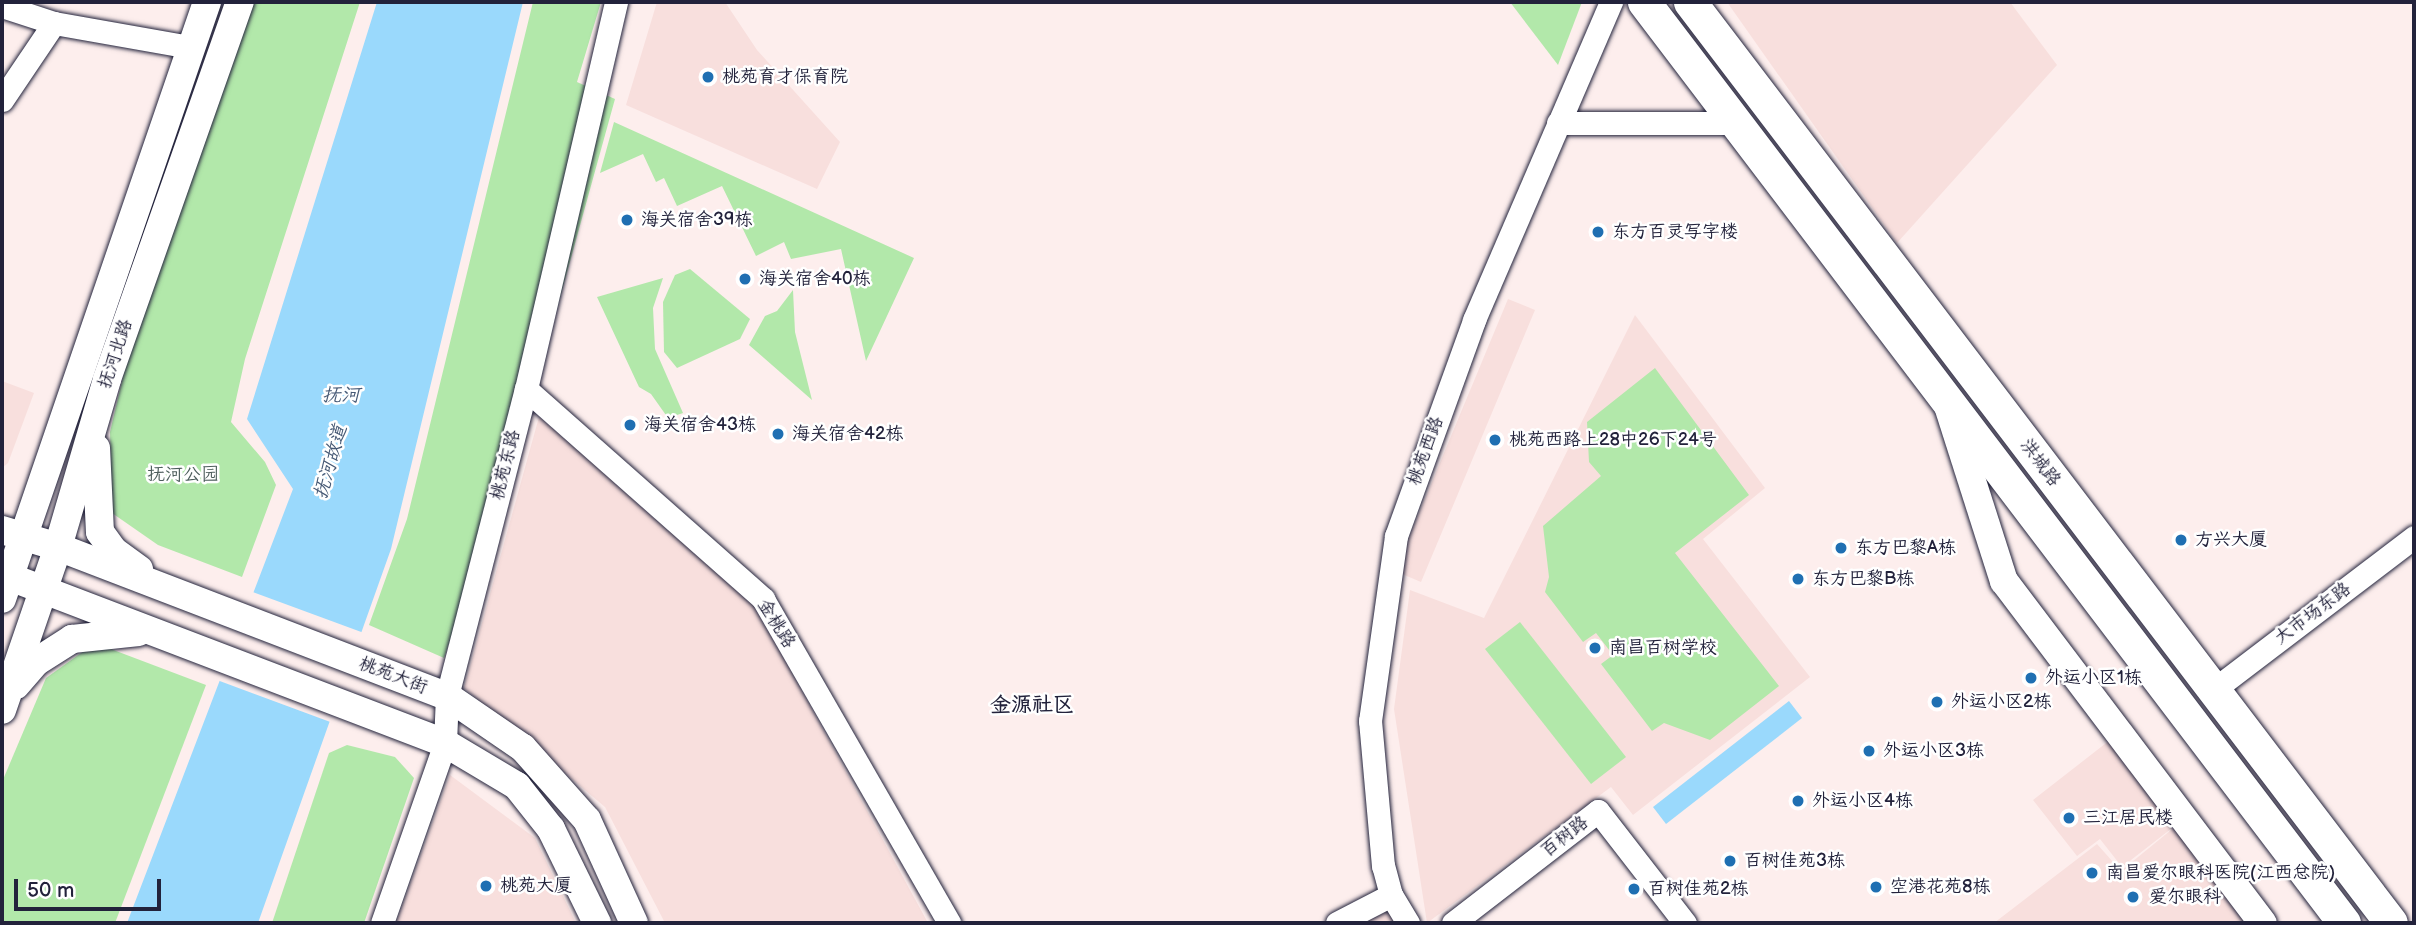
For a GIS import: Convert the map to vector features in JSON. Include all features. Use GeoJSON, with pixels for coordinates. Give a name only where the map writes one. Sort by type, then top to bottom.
{"type":"FeatureCollection","features":[{"type":"Feature","properties":{"kind":"highway","name":"洪城路"},"geometry":{"type":"LineString","coordinates":[[1644,2],[2344,923]]}},
{"type":"Feature","properties":{"kind":"highway","name":"洪城路"},"geometry":{"type":"LineString","coordinates":[[1690,2],[2391,923]]}},
{"type":"Feature","properties":{"kind":"main road","name":"抚河北路"},"geometry":{"type":"LineString","coordinates":[[4,583],[12,533],[207,2]]}},
{"type":"Feature","properties":{"kind":"main road","name":"抚河北路"},"geometry":{"type":"LineString","coordinates":[[4,703],[58,547],[96,417],[170,192],[240,2]]}},
{"type":"Feature","properties":{"kind":"main road"},"geometry":{"type":"LineString","coordinates":[[1945,398],[2004,581],[2263,923]]}},
{"type":"Feature","properties":{"kind":"main road"},"geometry":{"type":"LineString","coordinates":[[96,417],[100,532],[114,551],[164,587]]}},
{"type":"Feature","properties":{"kind":"main road","name":"桃苑大街"},"geometry":{"type":"LineString","coordinates":[[12,533],[58,547],[447,696],[523,748],[587,820],[634,923]]}},
{"type":"Feature","properties":{"kind":"main road"},"geometry":{"type":"LineString","coordinates":[[4,583],[43,590],[445,743],[517,786],[551,828],[597,923]]}},
{"type":"Feature","properties":{"kind":"main road"},"geometry":{"type":"LineString","coordinates":[[4,703],[54,648],[72,639],[113,631],[156,633]]}},
{"type":"Feature","properties":{"kind":"street","name":"桃苑东路"},"geometry":{"type":"LineString","coordinates":[[382,923],[445,743],[447,696],[526,389],[616,2]]}},
{"type":"Feature","properties":{"kind":"street","name":"桃苑西路"},"geometry":{"type":"LineString","coordinates":[[1408,923],[1391,895],[1383,866],[1370,721],[1396,536],[1474,320],[1611,2]]}},
{"type":"Feature","properties":{"kind":"street"},"geometry":{"type":"LineString","coordinates":[[2,6],[54,23],[190,47]]}},
{"type":"Feature","properties":{"kind":"street"},"geometry":{"type":"LineString","coordinates":[[2,100],[54,23]]}},
{"type":"Feature","properties":{"kind":"street"},"geometry":{"type":"LineString","coordinates":[[1558,123],[1736,123]]}},
{"type":"Feature","properties":{"kind":"street","name":"金桃路"},"geometry":{"type":"LineString","coordinates":[[526,389],[763,599],[948,923]]}},
{"type":"Feature","properties":{"kind":"street","name":"大市场东路"},"geometry":{"type":"LineString","coordinates":[[2212,691],[2414,537]]}},
{"type":"Feature","properties":{"kind":"street","name":"百树路"},"geometry":{"type":"LineString","coordinates":[[1453,923],[1598,811],[1685,923]]}},
{"type":"Feature","properties":{"kind":"street"},"geometry":{"type":"LineString","coordinates":[[1337,923],[1391,895]]}},
{"type":"Feature","properties":{"kind":"shaded area","name":"桃苑育才保育院"},"geometry":{"type":"Polygon","coordinates":[[[657,2],[725,2],[757,50],[840,142],[817,189],[626,105],[657,2]]]}},
{"type":"Feature","properties":{"kind":"shaded area"},"geometry":{"type":"Polygon","coordinates":[[[1727,2],[2010,2],[2057,65],[1897,243],[1727,2]]]}},
{"type":"Feature","properties":{"kind":"shaded area"},"geometry":{"type":"Polygon","coordinates":[[[1508,299],[1535,310],[1421,582],[1395,571],[1508,299]]]}},
{"type":"Feature","properties":{"kind":"shaded area","name":"南昌百树学校"},"geometry":{"type":"Polygon","coordinates":[[[1635,315],[1765,488],[1703,539],[1810,677],[1633,815],[1611,787],[1427,923],[1394,709],[1410,590],[1484,618],[1635,315]]]}},
{"type":"Feature","properties":{"kind":"shaded area"},"geometry":{"type":"Polygon","coordinates":[[[2,381],[34,393],[8,463],[2,468],[2,381]]]}},
{"type":"Feature","properties":{"kind":"shaded area"},"geometry":{"type":"Polygon","coordinates":[[[539,417],[752,599],[928,923],[665,923],[605,807],[464,688],[539,417]]]}},
{"type":"Feature","properties":{"kind":"shaded area"},"geometry":{"type":"Polygon","coordinates":[[[2110,740],[2176,825],[2122,867],[2100,839],[2077,856],[2033,800],[2110,740]]]}},
{"type":"Feature","properties":{"kind":"shaded area","name":"桃苑大厦"},"geometry":{"type":"Polygon","coordinates":[[[450,775],[535,838],[576,923],[396,923],[450,775]]]}},
{"type":"Feature","properties":{"kind":"shaded area","name":"爱尔眼科"},"geometry":{"type":"Polygon","coordinates":[[[2182,821],[2257,923],[1994,923],[2097,844],[2121,871],[2182,821]]]}},
{"type":"Feature","properties":{"kind":"shaded area"},"geometry":{"type":"Polygon","coordinates":[[[1391,897],[1407,923],[1346,923],[1391,897]]]}},
{"type":"Feature","properties":{"kind":"green space","name":"抚河公园"},"geometry":{"type":"Polygon","coordinates":[[[249,2],[360,2],[245,359],[231,422],[265,462],[276,485],[242,577],[158,545],[112,513],[110,432],[129,351],[249,2]]]}},
{"type":"Feature","properties":{"kind":"green space"},"geometry":{"type":"Polygon","coordinates":[[[533,2],[601,2],[577,82],[615,99],[527,417],[444,658],[369,625],[407,519],[533,2]]]}},
{"type":"Feature","properties":{"kind":"green space"},"geometry":{"type":"Polygon","coordinates":[[[1510,2],[1582,2],[1558,65],[1510,2]]]}},
{"type":"Feature","properties":{"kind":"green space"},"geometry":{"type":"Polygon","coordinates":[[[614,122],[914,258],[866,361],[841,249],[791,259],[784,242],[756,256],[722,186],[677,206],[664,178],[656,182],[643,154],[600,173],[614,122]]]}},
{"type":"Feature","properties":{"kind":"green space"},"geometry":{"type":"Polygon","coordinates":[[[690,269],[750,319],[740,339],[677,368],[664,352],[663,302],[675,275],[690,269]]]}},
{"type":"Feature","properties":{"kind":"green space"},"geometry":{"type":"Polygon","coordinates":[[[663,278],[653,308],[655,349],[683,413],[668,418],[651,394],[639,387],[597,297],[663,278]]]}},
{"type":"Feature","properties":{"kind":"green space"},"geometry":{"type":"Polygon","coordinates":[[[793,290],[795,332],[812,400],[749,345],[765,316],[777,311],[793,290]]]}},
{"type":"Feature","properties":{"kind":"green space"},"geometry":{"type":"Polygon","coordinates":[[[1655,368],[1749,495],[1675,553],[1779,686],[1710,740],[1664,723],[1652,731],[1601,664],[1613,655],[1596,633],[1583,642],[1545,592],[1549,577],[1543,526],[1601,476],[1589,462],[1587,422],[1655,368]]]}},
{"type":"Feature","properties":{"kind":"green space"},"geometry":{"type":"Polygon","coordinates":[[[1520,622],[1626,757],[1591,784],[1485,649],[1520,622]]]}},
{"type":"Feature","properties":{"kind":"green space"},"geometry":{"type":"Polygon","coordinates":[[[95,643],[206,685],[115,923],[2,923],[2,782],[46,678],[95,643]]]}},
{"type":"Feature","properties":{"kind":"green space"},"geometry":{"type":"Polygon","coordinates":[[[347,745],[395,757],[414,778],[364,923],[272,923],[329,753],[347,745]]]}},
{"type":"Feature","properties":{"kind":"water","name":"抚河"},"geometry":{"type":"Polygon","coordinates":[[[377,2],[523,2],[391,549],[258,923],[127,923],[293,489],[247,419],[377,2]]]}},
{"type":"Feature","properties":{"kind":"water"},"geometry":{"type":"Polygon","coordinates":[[[1789,701],[1802,718],[1666,824],[1653,807],[1789,701]]]}},
{"type":"Feature","properties":{"kind":"pier"},"geometry":{"type":"Polygon","coordinates":[[[250,591],[364,633],[333,723],[217,680],[250,591]]]}},
{"type":"Feature","properties":{"kind":"place","name":"桃苑育才保育院"},"geometry":{"type":"Point","coordinates":[708,77]}},
{"type":"Feature","properties":{"kind":"place","name":"海关宿舍39栋"},"geometry":{"type":"Point","coordinates":[627,220]}},
{"type":"Feature","properties":{"kind":"place","name":"东方百灵写字楼"},"geometry":{"type":"Point","coordinates":[1598,232]}},
{"type":"Feature","properties":{"kind":"place","name":"海关宿舍40栋"},"geometry":{"type":"Point","coordinates":[745,279]}},
{"type":"Feature","properties":{"kind":"place","name":"海关宿舍43栋"},"geometry":{"type":"Point","coordinates":[630,425]}},
{"type":"Feature","properties":{"kind":"place","name":"海关宿舍42栋"},"geometry":{"type":"Point","coordinates":[778,434]}},
{"type":"Feature","properties":{"kind":"place","name":"桃苑西路上28中26下24号"},"geometry":{"type":"Point","coordinates":[1495,440]}},
{"type":"Feature","properties":{"kind":"place","name":"方兴大厦"},"geometry":{"type":"Point","coordinates":[2181,540]}},
{"type":"Feature","properties":{"kind":"place","name":"东方巴黎A栋"},"geometry":{"type":"Point","coordinates":[1841,548]}},
{"type":"Feature","properties":{"kind":"place","name":"东方巴黎B栋"},"geometry":{"type":"Point","coordinates":[1798,579]}},
{"type":"Feature","properties":{"kind":"place","name":"南昌百树学校"},"geometry":{"type":"Point","coordinates":[1595,648]}},
{"type":"Feature","properties":{"kind":"place","name":"外运小区1栋"},"geometry":{"type":"Point","coordinates":[2031,678]}},
{"type":"Feature","properties":{"kind":"place","name":"外运小区2栋"},"geometry":{"type":"Point","coordinates":[1937,702]}},
{"type":"Feature","properties":{"kind":"place","name":"外运小区3栋"},"geometry":{"type":"Point","coordinates":[1869,751]}},
{"type":"Feature","properties":{"kind":"place","name":"外运小区4栋"},"geometry":{"type":"Point","coordinates":[1798,801]}},
{"type":"Feature","properties":{"kind":"place","name":"三江居民楼"},"geometry":{"type":"Point","coordinates":[2069,818]}},
{"type":"Feature","properties":{"kind":"place","name":"百树佳苑3栋"},"geometry":{"type":"Point","coordinates":[1730,861]}},
{"type":"Feature","properties":{"kind":"place","name":"南昌爱尔眼科医院(江西总院)"},"geometry":{"type":"Point","coordinates":[2092,873]}},
{"type":"Feature","properties":{"kind":"place","name":"桃苑大厦"},"geometry":{"type":"Point","coordinates":[486,886]}},
{"type":"Feature","properties":{"kind":"place","name":"空港花苑8栋"},"geometry":{"type":"Point","coordinates":[1876,887]}},
{"type":"Feature","properties":{"kind":"place","name":"百树佳苑2栋"},"geometry":{"type":"Point","coordinates":[1634,889]}},
{"type":"Feature","properties":{"kind":"place","name":"爱尔眼科"},"geometry":{"type":"Point","coordinates":[2133,897]}},
{"type":"Feature","properties":{"kind":"district","name":"金源社区"},"geometry":{"type":"Point","coordinates":[1032,705]}},
{"type":"Feature","properties":{"kind":"water label","name":"抚河故道"},"geometry":{"type":"Point","coordinates":[331,462]}}]}
